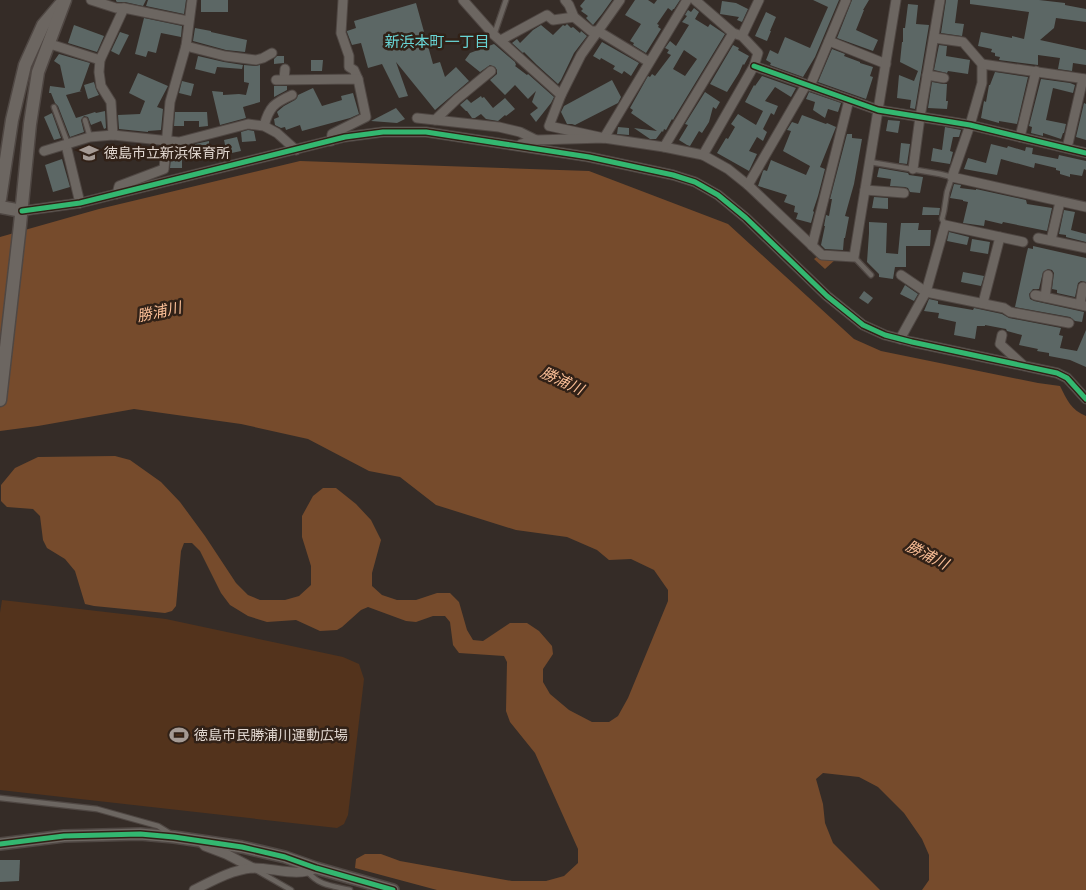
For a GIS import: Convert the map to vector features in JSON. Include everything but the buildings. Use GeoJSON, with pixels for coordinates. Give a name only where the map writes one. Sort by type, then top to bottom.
{"type":"FeatureCollection","features":[{"type":"Feature","properties":{"kind":"main road"},"geometry":{"type":"LineString","coordinates":[[0,400],[30,124],[38,72],[50,44],[64,0]]}},
{"type":"Feature","properties":{"kind":"main road"},"geometry":{"type":"LineString","coordinates":[[0,200],[12,120],[25,65],[44,25],[64,0]]}},
{"type":"Feature","properties":{"kind":"main road"},"geometry":{"type":"LineString","coordinates":[[0,208],[22,211]]}},
{"type":"Feature","properties":{"kind":"street"},"geometry":{"type":"LineString","coordinates":[[91,0],[116,8],[188,21]]}},
{"type":"Feature","properties":{"kind":"street"},"geometry":{"type":"LineString","coordinates":[[117,194],[119,186],[164,169],[170,102],[186,46],[192,0]]}},
{"type":"Feature","properties":{"kind":"street"},"geometry":{"type":"LineString","coordinates":[[331,141],[332,134],[366,117],[358,79],[354,70],[349,67],[349,56],[341,33],[343,0]]}},
{"type":"Feature","properties":{"kind":"street"},"geometry":{"type":"LineString","coordinates":[[463,0],[497,38],[561,95]]}},
{"type":"Feature","properties":{"kind":"street"},"geometry":{"type":"LineString","coordinates":[[620,0],[581,55],[561,95],[549,126],[604,138],[703,155],[728,169],[748,184],[822,255],[854,257],[896,0]]}},
{"type":"Feature","properties":{"kind":"street"},"geometry":{"type":"LineString","coordinates":[[604,138],[687,0]]}},
{"type":"Feature","properties":{"kind":"street"},"geometry":{"type":"LineString","coordinates":[[695,0],[758,53],[754,66],[703,155]]}},
{"type":"Feature","properties":{"kind":"street"},"geometry":{"type":"LineString","coordinates":[[664,147],[759,0]]}},
{"type":"Feature","properties":{"kind":"street"},"geometry":{"type":"LineString","coordinates":[[748,184],[808,85],[846,0]]}},
{"type":"Feature","properties":{"kind":"street"},"geometry":{"type":"LineString","coordinates":[[913,169],[940,0]]}},
{"type":"Feature","properties":{"kind":"street"},"geometry":{"type":"LineString","coordinates":[[569,2],[574,16],[591,31],[598,31],[649,62]]}},
{"type":"Feature","properties":{"kind":"street"},"geometry":{"type":"LineString","coordinates":[[113,135],[111,102],[101,86],[100,60],[124,8]]}},
{"type":"Feature","properties":{"kind":"street"},"geometry":{"type":"LineString","coordinates":[[497,38],[547,15],[553,20],[574,16]]}},
{"type":"Feature","properties":{"kind":"street"},"geometry":{"type":"LineString","coordinates":[[934,38],[963,42],[982,64],[982,83],[952,177],[1086,207]]}},
{"type":"Feature","properties":{"kind":"street"},"geometry":{"type":"LineString","coordinates":[[829,41],[886,64]]}},
{"type":"Feature","properties":{"kind":"street"},"geometry":{"type":"LineString","coordinates":[[50,44],[100,60]]}},
{"type":"Feature","properties":{"kind":"street"},"geometry":{"type":"LineString","coordinates":[[186,46],[225,56],[256,60],[272,53]]}},
{"type":"Feature","properties":{"kind":"street"},"geometry":{"type":"LineString","coordinates":[[982,64],[1085,79],[1067,148]]}},
{"type":"Feature","properties":{"kind":"street"},"geometry":{"type":"LineString","coordinates":[[754,66],[878,110],[970,125],[1086,153]]}},
{"type":"Feature","properties":{"kind":"street"},"geometry":{"type":"LineString","coordinates":[[285,69],[280,80],[328,76],[358,79]]}},
{"type":"Feature","properties":{"kind":"street"},"geometry":{"type":"LineString","coordinates":[[435,120],[491,71]]}},
{"type":"Feature","properties":{"kind":"street"},"geometry":{"type":"LineString","coordinates":[[1020,137],[1036,71]]}},
{"type":"Feature","properties":{"kind":"street"},"geometry":{"type":"LineString","coordinates":[[928,75],[944,78]]}},
{"type":"Feature","properties":{"kind":"street"},"geometry":{"type":"LineString","coordinates":[[264,126],[266,117],[272,107],[278,101],[292,95]]}},
{"type":"Feature","properties":{"kind":"street"},"geometry":{"type":"LineString","coordinates":[[812,246],[849,100]]}},
{"type":"Feature","properties":{"kind":"street"},"geometry":{"type":"LineString","coordinates":[[417,118],[499,127],[520,132],[536,140]]}},
{"type":"Feature","properties":{"kind":"street"},"geometry":{"type":"LineString","coordinates":[[44,151],[90,137],[113,135],[179,142],[248,124],[264,126],[278,133],[296,150]]}},
{"type":"Feature","properties":{"kind":"street"},"geometry":{"type":"LineString","coordinates":[[22,211],[80,203],[331,141],[383,132],[426,132],[589,157],[672,175],[695,182],[718,195],[746,218],[828,296],[863,325],[885,335],[900,339],[1057,373],[1067,378],[1086,399]]}},
{"type":"Feature","properties":{"kind":"street"},"geometry":{"type":"LineString","coordinates":[[516,146],[536,140],[604,138]]}},
{"type":"Feature","properties":{"kind":"street"},"geometry":{"type":"LineString","coordinates":[[67,145],[80,203]]}},
{"type":"Feature","properties":{"kind":"street"},"geometry":{"type":"LineString","coordinates":[[865,190],[904,193]]}},
{"type":"Feature","properties":{"kind":"street"},"geometry":{"type":"LineString","coordinates":[[1051,240],[1060,202]]}},
{"type":"Feature","properties":{"kind":"street"},"geometry":{"type":"LineString","coordinates":[[900,339],[926,292],[945,225],[1023,242]]}},
{"type":"Feature","properties":{"kind":"street"},"geometry":{"type":"LineString","coordinates":[[983,303],[1000,237]]}},
{"type":"Feature","properties":{"kind":"street"},"geometry":{"type":"LineString","coordinates":[[1038,238],[1086,248]]}},
{"type":"Feature","properties":{"kind":"street"},"geometry":{"type":"LineString","coordinates":[[901,275],[926,292],[983,303],[1004,308],[1010,312],[1069,323]]}},
{"type":"Feature","properties":{"kind":"street"},"geometry":{"type":"LineString","coordinates":[[1048,275],[1040,296],[1083,305],[1083,287]]}},
{"type":"Feature","properties":{"kind":"street"},"geometry":{"type":"LineString","coordinates":[[1002,335],[1000,344],[1025,366]]}},
{"type":"Feature","properties":{"kind":"street"},"geometry":{"type":"LineString","coordinates":[[0,844],[64,836],[140,834],[174,837],[242,847],[285,857],[312,870],[393,890]]}},
{"type":"Feature","properties":{"kind":"street"},"geometry":{"type":"LineString","coordinates":[[199,841],[205,846],[253,868]]}},
{"type":"Feature","properties":{"kind":"street"},"geometry":{"type":"LineString","coordinates":[[194,890],[238,870],[253,868],[312,870]]}},
{"type":"Feature","properties":{"kind":"lane"},"geometry":{"type":"LineString","coordinates":[[497,38],[506,0]]}},
{"type":"Feature","properties":{"kind":"lane"},"geometry":{"type":"LineString","coordinates":[[54,107],[67,145]]}},
{"type":"Feature","properties":{"kind":"lane"},"geometry":{"type":"LineString","coordinates":[[85,120],[90,137]]}},
{"type":"Feature","properties":{"kind":"lane"},"geometry":{"type":"LineString","coordinates":[[870,162],[952,177],[942,220],[945,225]]}},
{"type":"Feature","properties":{"kind":"lane"},"geometry":{"type":"LineString","coordinates":[[854,257],[871,275]]}},
{"type":"Feature","properties":{"kind":"lane"},"geometry":{"type":"LineString","coordinates":[[0,798],[97,809],[158,826],[174,837]]}},
{"type":"Feature","properties":{"kind":"lane"},"geometry":{"type":"LineString","coordinates":[[253,868],[291,890]]}},
{"type":"Feature","properties":{"kind":"lane"},"geometry":{"type":"LineString","coordinates":[[312,870],[313,878],[324,884],[350,890]]}},
{"type":"Feature","properties":{"kind":"lane"},"geometry":{"type":"LineString","coordinates":[[324,884],[328,890]]}},
{"type":"Feature","properties":{"kind":"shaded area","name":"徳島市民勝浦川運動広場"},"geometry":{"type":"Polygon","coordinates":[[[2,600],[166,619],[343,657],[359,664],[364,679],[348,815],[344,824],[337,828],[0,790],[0,613],[2,600]]]}},
{"type":"Feature","properties":{"kind":"water","name":"勝浦川"},"geometry":{"type":"Polygon","coordinates":[[[300,161],[589,171],[728,224],[854,339],[881,351],[1060,386],[1073,408],[1086,416],[1086,890],[922,890],[929,880],[929,855],[922,839],[904,813],[878,787],[859,777],[823,773],[816,779],[823,804],[825,823],[833,843],[880,890],[437,890],[355,868],[356,859],[365,854],[381,854],[400,861],[512,881],[546,881],[564,876],[578,863],[578,849],[535,753],[510,722],[506,711],[507,662],[504,656],[459,653],[453,645],[450,622],[445,616],[433,616],[416,622],[406,621],[368,607],[361,610],[337,630],[320,631],[296,620],[267,622],[248,616],[230,605],[221,593],[200,551],[192,543],[184,543],[181,551],[176,606],[172,611],[165,613],[85,604],[75,571],[65,559],[47,548],[43,540],[40,516],[33,509],[7,507],[1,501],[1,485],[15,468],[38,457],[115,456],[130,460],[161,482],[180,502],[236,583],[248,595],[260,600],[285,600],[299,596],[311,585],[311,566],[302,537],[302,516],[313,496],[323,488],[336,488],[356,504],[371,520],[381,540],[372,573],[372,586],[382,595],[397,600],[416,600],[437,593],[450,593],[459,602],[467,630],[473,640],[483,641],[510,623],[527,623],[539,631],[552,646],[553,654],[543,669],[543,682],[550,694],[569,710],[592,722],[609,722],[618,716],[628,698],[668,601],[668,590],[654,570],[631,559],[609,560],[597,550],[567,537],[516,530],[436,505],[400,477],[369,471],[308,439],[241,424],[134,409],[0,431],[0,237],[99,209],[300,161]]]}},
{"type":"Feature","properties":{"kind":"water"},"geometry":{"type":"Polygon","coordinates":[[[818,256],[836,259],[825,269],[814,259],[818,256]]]}},
{"type":"Feature","properties":{"kind":"cycle path"},"geometry":{"type":"LineString","coordinates":[[754,66],[878,110],[970,125],[1086,153]]}},
{"type":"Feature","properties":{"kind":"cycle path"},"geometry":{"type":"LineString","coordinates":[[22,211],[80,203],[345,137],[383,132],[426,132],[589,157],[673,175],[695,182],[718,195],[746,218],[827,296],[863,325],[885,335],[912,342],[1057,373],[1067,378],[1086,399]]}},
{"type":"Feature","properties":{"kind":"cycle path"},"geometry":{"type":"LineString","coordinates":[[0,844],[64,836],[140,834],[174,837],[242,847],[285,857],[393,890]]}},
{"type":"Feature","properties":{"kind":"place","name":"徳島市立新浜保育所"},"geometry":{"type":"Point","coordinates":[89,153]}},
{"type":"Feature","properties":{"kind":"place","name":"徳島市民勝浦川運動広場"},"geometry":{"type":"Point","coordinates":[179,735]}},
{"type":"Feature","properties":{"kind":"district","name":"新浜本町一丁目"},"geometry":{"type":"Point","coordinates":[437,42]}}]}
